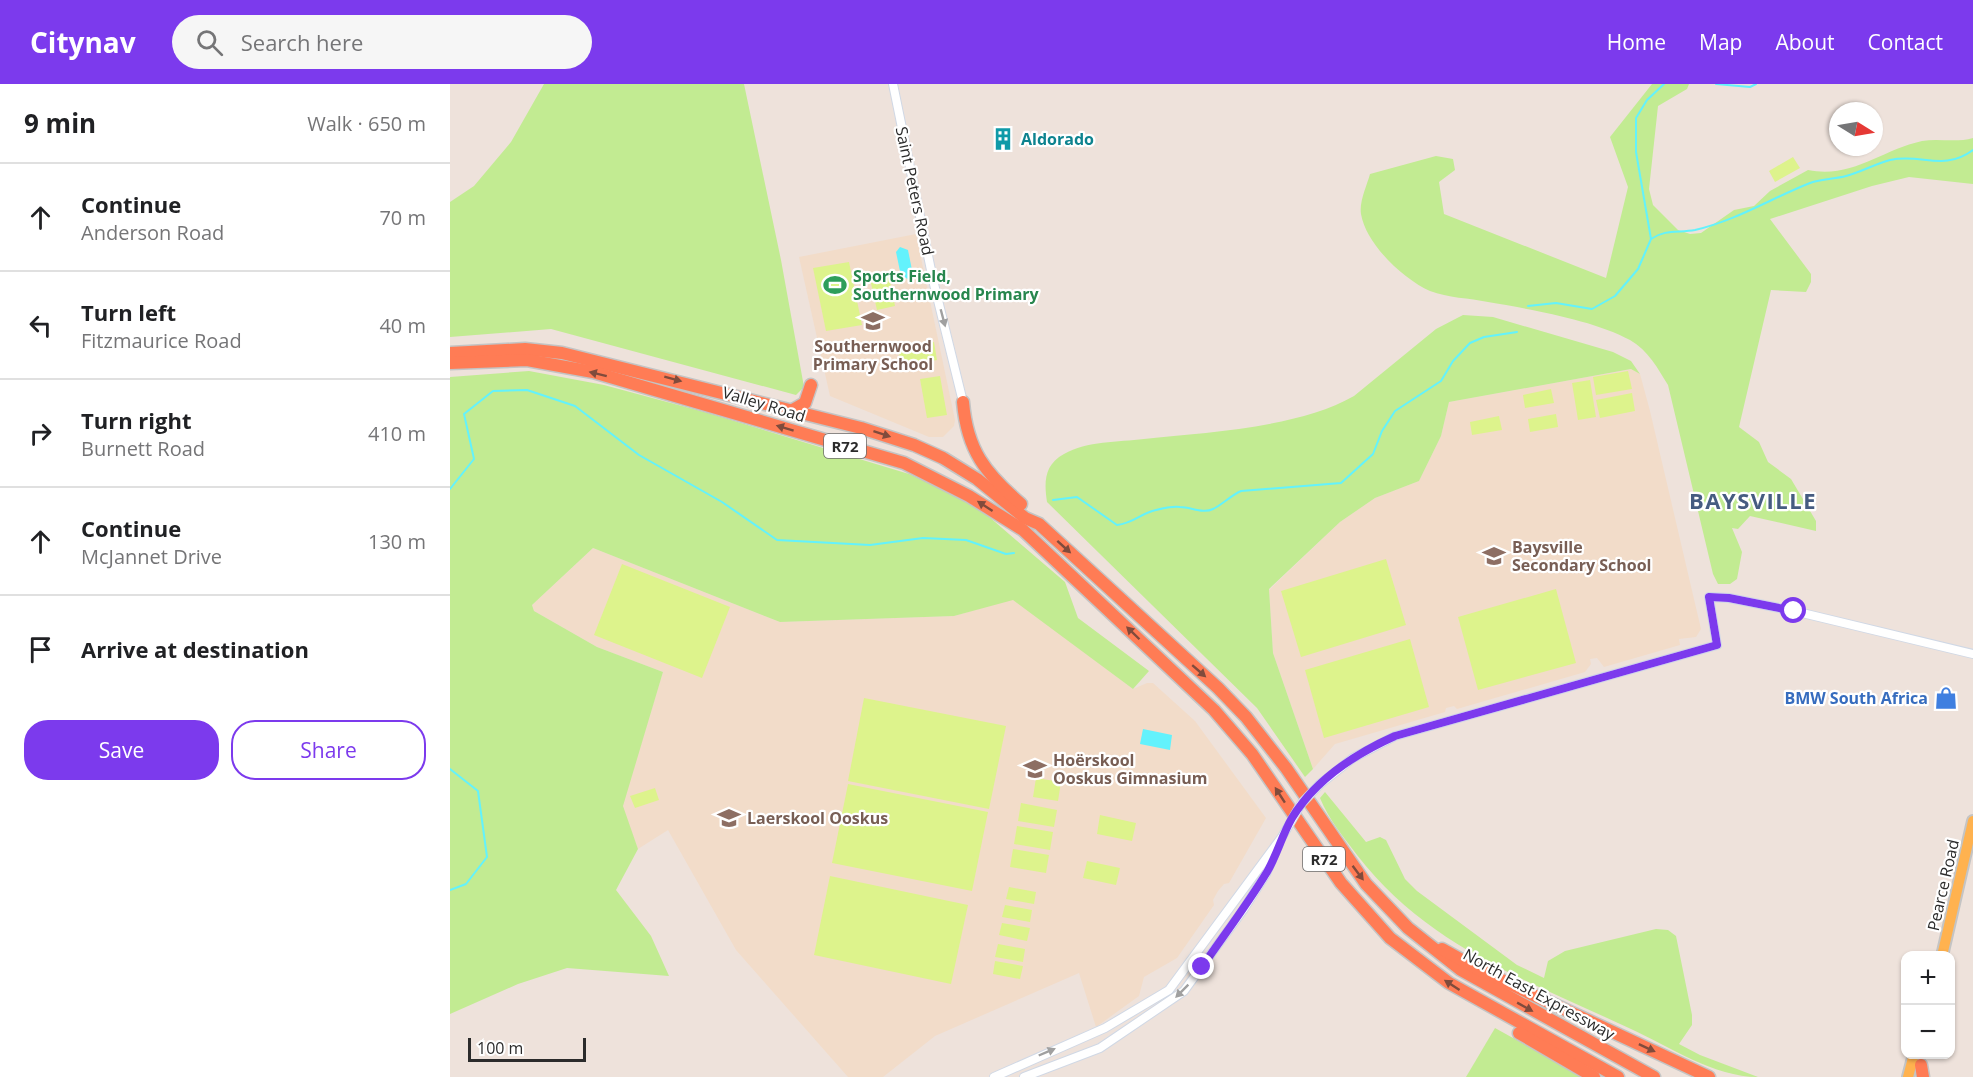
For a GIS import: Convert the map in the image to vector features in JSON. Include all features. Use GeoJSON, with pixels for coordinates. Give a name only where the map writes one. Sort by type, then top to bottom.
{"type":"FeatureCollection","features":[{"type":"Feature","properties":{"kind":"highway","name":"Valley Road"},"geometry":{"type":"LineString","coordinates":[[450,353],[525,349],[562,352],[861,428],[924,449],[977,479],[1025,518],[1039,524],[1155,632]]}},
{"type":"Feature","properties":{"kind":"highway","name":"Valley Road"},"geometry":{"type":"LineString","coordinates":[[450,363],[527,360],[583,370],[904,463],[946,484],[1023,530],[1175,673]]}},
{"type":"Feature","properties":{"kind":"highway"},"geometry":{"type":"LineString","coordinates":[[791,411],[805,403],[811,385]]}},
{"type":"Feature","properties":{"kind":"highway"},"geometry":{"type":"LineString","coordinates":[[963,402],[969,438],[978,458],[990,475],[1030,511],[1039,524]]}},
{"type":"Feature","properties":{"kind":"highway"},"geometry":{"type":"LineString","coordinates":[[813,417],[824,434],[884,457]]}},
{"type":"Feature","properties":{"kind":"highway","name":"North East Expressway"},"geometry":{"type":"LineString","coordinates":[[1155,632],[1218,688],[1246,717],[1280,759],[1366,884],[1424,941],[1440,955],[1479,981],[1654,1077]]}},
{"type":"Feature","properties":{"kind":"highway","name":"North East Expressway"},"geometry":{"type":"LineString","coordinates":[[1175,673],[1214,711],[1252,754],[1311,842],[1361,908],[1418,961],[1502,1014],[1618,1077]]}},
{"type":"Feature","properties":{"kind":"highway"},"geometry":{"type":"LineString","coordinates":[[1424,941],[1478,969],[1709,1077]]}},
{"type":"Feature","properties":{"kind":"highway"},"geometry":{"type":"LineString","coordinates":[[1502,1014],[1513,1029],[1594,1077]]}},
{"type":"Feature","properties":{"kind":"main road","name":"Pearce Road"},"geometry":{"type":"LineString","coordinates":[[1943,951],[1973,821]]}},
{"type":"Feature","properties":{"kind":"main road"},"geometry":{"type":"LineString","coordinates":[[1908,1077],[1920,1066]]}},
{"type":"Feature","properties":{"kind":"street","name":"Saint Peters Road"},"geometry":{"type":"LineString","coordinates":[[894,84],[963,402]]}},
{"type":"Feature","properties":{"kind":"street"},"geometry":{"type":"LineString","coordinates":[[994,1077],[1105,1028],[1154,1001],[1169,990],[1282,837],[1301,804],[1320,784],[1353,758],[1395,736],[1717,645],[1709,597],[1729,598],[1971,652]]}},
{"type":"Feature","properties":{"kind":"street"},"geometry":{"type":"LineString","coordinates":[[1024,1077],[1100,1048],[1184,991],[1257,887],[1282,837]]}},
{"type":"Feature","properties":{"kind":"street"},"geometry":{"type":"LineString","coordinates":[[1235,900],[1242,899],[1257,887]]}},
{"type":"Feature","properties":{"kind":"street"},"geometry":{"type":"LineString","coordinates":[[1154,1001],[1162,1008]]}},
{"type":"Feature","properties":{"kind":"shaded area","name":"Southernwood Primary School"},"geometry":{"type":"Polygon","coordinates":[[[916,234],[955,420],[954,426],[943,437],[929,437],[830,396],[799,257],[916,234]]]}},
{"type":"Feature","properties":{"kind":"shaded area","name":"Baysville Secondary School"},"geometry":{"type":"Polygon","coordinates":[[[1632,369],[1640,374],[1650,411],[1701,629],[1696,637],[1679,639],[1680,645],[1604,667],[1597,658],[1590,659],[1591,664],[1585,672],[1457,709],[1454,706],[1446,708],[1445,712],[1335,744],[1313,769],[1273,653],[1269,590],[1340,522],[1375,498],[1419,481],[1441,436],[1449,402],[1632,369]]]}},
{"type":"Feature","properties":{"kind":"shaded area"},"geometry":{"type":"Polygon","coordinates":[[[593,548],[780,622],[954,616],[1013,599],[1133,689],[1153,683],[1195,721],[1266,818],[1229,883],[1224,884],[1218,891],[1213,900],[1214,905],[1177,958],[1144,977],[1139,996],[1096,1027],[1079,973],[935,1036],[883,1077],[848,1077],[736,950],[668,830],[638,849],[622,806],[663,672],[597,647],[534,611],[532,605],[593,548]]]}},
{"type":"Feature","properties":{"kind":"green space"},"geometry":{"type":"Polygon","coordinates":[[[544,84],[744,84],[781,260],[804,387],[796,395],[551,329],[450,337],[450,202],[474,186],[511,142],[544,84]]]}},
{"type":"Feature","properties":{"kind":"green space"},"geometry":{"type":"Polygon","coordinates":[[[1652,84],[1689,84],[1687,89],[1658,106],[1649,189],[1653,205],[1678,230],[1690,234],[1701,233],[1734,210],[1754,206],[1770,191],[1808,170],[1839,171],[1922,141],[1973,138],[1973,184],[1909,177],[1872,186],[1770,219],[1811,274],[1811,282],[1806,292],[1771,290],[1739,427],[1759,442],[1768,462],[1791,479],[1816,521],[1816,531],[1750,516],[1738,529],[1732,528],[1742,552],[1737,579],[1730,584],[1718,584],[1713,574],[1668,385],[1642,349],[1615,333],[1580,321],[1430,291],[1409,278],[1387,259],[1370,237],[1361,214],[1362,199],[1370,174],[1436,156],[1453,159],[1455,170],[1439,182],[1444,214],[1606,278],[1628,187],[1610,137],[1652,84]]]}},
{"type":"Feature","properties":{"kind":"green space"},"geometry":{"type":"Polygon","coordinates":[[[1793,157],[1800,168],[1775,182],[1769,171],[1793,157]]]}},
{"type":"Feature","properties":{"kind":"green space","name":"Sports Field, Southernwood Primary"},"geometry":{"type":"Polygon","coordinates":[[[849,262],[862,325],[826,331],[813,268],[849,262]]]}},
{"type":"Feature","properties":{"kind":"green space"},"geometry":{"type":"Polygon","coordinates":[[[889,276],[895,306],[877,310],[870,279],[889,276]]]}},
{"type":"Feature","properties":{"kind":"green space"},"geometry":{"type":"Polygon","coordinates":[[[1463,315],[1493,317],[1613,352],[1631,361],[1640,374],[1631,369],[1449,402],[1441,436],[1419,481],[1375,498],[1340,522],[1269,589],[1273,653],[1313,769],[1305,777],[1257,708],[1047,502],[1046,481],[1049,469],[1057,458],[1083,447],[1252,427],[1280,422],[1332,407],[1354,396],[1436,329],[1463,315]]]}},
{"type":"Feature","properties":{"kind":"green space"},"geometry":{"type":"Polygon","coordinates":[[[934,342],[937,360],[902,367],[898,349],[934,342]]]}},
{"type":"Feature","properties":{"kind":"green space"},"geometry":{"type":"Polygon","coordinates":[[[529,371],[604,385],[708,413],[909,474],[973,503],[1065,582],[1078,618],[1149,671],[1133,689],[1013,600],[954,616],[780,622],[593,548],[532,605],[534,611],[597,647],[663,672],[623,806],[638,849],[616,890],[651,936],[669,976],[567,968],[518,984],[450,1014],[450,377],[529,371]]]}},
{"type":"Feature","properties":{"kind":"green space"},"geometry":{"type":"Polygon","coordinates":[[[1628,371],[1632,389],[1596,395],[1593,377],[1628,371]]]}},
{"type":"Feature","properties":{"kind":"green space"},"geometry":{"type":"Polygon","coordinates":[[[940,376],[947,415],[927,418],[920,379],[940,376]]]}},
{"type":"Feature","properties":{"kind":"green space"},"geometry":{"type":"Polygon","coordinates":[[[1590,380],[1596,417],[1578,420],[1572,383],[1590,380]]]}},
{"type":"Feature","properties":{"kind":"green space"},"geometry":{"type":"Polygon","coordinates":[[[1551,389],[1554,403],[1525,408],[1523,395],[1551,389]]]}},
{"type":"Feature","properties":{"kind":"green space"},"geometry":{"type":"Polygon","coordinates":[[[1632,393],[1635,411],[1600,418],[1596,400],[1632,393]]]}},
{"type":"Feature","properties":{"kind":"green space"},"geometry":{"type":"Polygon","coordinates":[[[1556,414],[1558,427],[1530,432],[1528,419],[1556,414]]]}},
{"type":"Feature","properties":{"kind":"green space"},"geometry":{"type":"Polygon","coordinates":[[[1499,416],[1502,430],[1472,435],[1470,422],[1499,416]]]}},
{"type":"Feature","properties":{"kind":"green space"},"geometry":{"type":"Polygon","coordinates":[[[1386,559],[1406,625],[1301,657],[1281,591],[1386,559]]]}},
{"type":"Feature","properties":{"kind":"green space"},"geometry":{"type":"Polygon","coordinates":[[[622,564],[730,607],[702,678],[594,635],[622,564]]]}},
{"type":"Feature","properties":{"kind":"green space"},"geometry":{"type":"Polygon","coordinates":[[[1556,589],[1576,663],[1478,690],[1458,617],[1556,589]]]}},
{"type":"Feature","properties":{"kind":"green space"},"geometry":{"type":"Polygon","coordinates":[[[1410,639],[1429,707],[1324,738],[1305,670],[1410,639]]]}},
{"type":"Feature","properties":{"kind":"green space"},"geometry":{"type":"Polygon","coordinates":[[[864,698],[1006,726],[989,809],[848,781],[864,698]]]}},
{"type":"Feature","properties":{"kind":"green space"},"geometry":{"type":"Polygon","coordinates":[[[1036,778],[1061,782],[1058,801],[1033,797],[1036,778]]]}},
{"type":"Feature","properties":{"kind":"green space"},"geometry":{"type":"Polygon","coordinates":[[[848,784],[988,812],[972,891],[832,863],[848,784]]]}},
{"type":"Feature","properties":{"kind":"green space"},"geometry":{"type":"Polygon","coordinates":[[[655,788],[659,800],[635,808],[630,796],[655,788]]]}},
{"type":"Feature","properties":{"kind":"green space"},"geometry":{"type":"Polygon","coordinates":[[[1325,792],[1366,842],[1380,837],[1386,840],[1405,879],[1417,891],[1517,965],[1544,978],[1548,961],[1565,951],[1656,929],[1668,930],[1676,936],[1692,1015],[1692,1025],[1679,1044],[1700,1055],[1758,1077],[1725,1072],[1693,1060],[1518,977],[1448,938],[1416,915],[1385,887],[1357,855],[1324,806],[1320,798],[1325,792]]]}},
{"type":"Feature","properties":{"kind":"green space"},"geometry":{"type":"Polygon","coordinates":[[[1021,803],[1057,810],[1054,827],[1018,821],[1021,803]]]}},
{"type":"Feature","properties":{"kind":"green space"},"geometry":{"type":"Polygon","coordinates":[[[1100,815],[1136,823],[1132,841],[1097,834],[1100,815]]]}},
{"type":"Feature","properties":{"kind":"green space"},"geometry":{"type":"Polygon","coordinates":[[[1017,826],[1053,832],[1050,850],[1014,844],[1017,826]]]}},
{"type":"Feature","properties":{"kind":"green space"},"geometry":{"type":"Polygon","coordinates":[[[1013,849],[1049,855],[1046,873],[1010,867],[1013,849]]]}},
{"type":"Feature","properties":{"kind":"green space"},"geometry":{"type":"Polygon","coordinates":[[[1087,861],[1120,868],[1116,885],[1083,878],[1087,861]]]}},
{"type":"Feature","properties":{"kind":"green space"},"geometry":{"type":"Polygon","coordinates":[[[830,876],[968,905],[951,984],[814,955],[830,876]]]}},
{"type":"Feature","properties":{"kind":"green space"},"geometry":{"type":"Polygon","coordinates":[[[1009,887],[1036,892],[1034,904],[1006,899],[1009,887]]]}},
{"type":"Feature","properties":{"kind":"green space"},"geometry":{"type":"Polygon","coordinates":[[[1005,905],[1032,910],[1030,922],[1002,917],[1005,905]]]}},
{"type":"Feature","properties":{"kind":"green space"},"geometry":{"type":"Polygon","coordinates":[[[1002,923],[1030,928],[1027,941],[999,935],[1002,923]]]}},
{"type":"Feature","properties":{"kind":"green space"},"geometry":{"type":"Polygon","coordinates":[[[998,944],[1025,949],[1023,962],[995,957],[998,944]]]}},
{"type":"Feature","properties":{"kind":"green space"},"geometry":{"type":"Polygon","coordinates":[[[995,961],[1023,966],[1020,979],[993,974],[995,961]]]}},
{"type":"Feature","properties":{"kind":"green space"},"geometry":{"type":"Polygon","coordinates":[[[1495,1028],[1583,1077],[1466,1077],[1495,1028]]]}},
{"type":"Feature","properties":{"kind":"water"},"geometry":{"type":"Polygon","coordinates":[[[900,247],[908,250],[913,275],[908,279],[901,276],[896,252],[900,247]]]}},
{"type":"Feature","properties":{"kind":"water"},"geometry":{"type":"Polygon","coordinates":[[[1143,729],[1172,735],[1170,750],[1140,744],[1143,729]]]}},
{"type":"Feature","properties":{"kind":"waterway"},"geometry":{"type":"LineString","coordinates":[[1528,306],[1556,303],[1592,309],[1615,296],[1638,269],[1651,239],[1636,152],[1636,118],[1647,100],[1664,84]]}},
{"type":"Feature","properties":{"kind":"waterway"},"geometry":{"type":"LineString","coordinates":[[1716,84],[1750,87],[1756,84]]}},
{"type":"Feature","properties":{"kind":"waterway"},"geometry":{"type":"LineString","coordinates":[[1651,239],[1667,233],[1710,226],[1810,183],[1846,176],[1890,160],[1902,158],[1952,160],[1973,150]]}},
{"type":"Feature","properties":{"kind":"waterway"},"geometry":{"type":"LineString","coordinates":[[1053,500],[1077,497],[1117,525],[1151,511],[1168,507],[1209,510],[1241,491],[1341,483],[1373,454],[1382,431],[1395,411],[1441,381],[1453,361],[1470,343],[1484,337],[1517,332]]}},
{"type":"Feature","properties":{"kind":"waterway"},"geometry":{"type":"LineString","coordinates":[[450,489],[474,459],[464,414],[493,391],[527,390],[575,406],[639,455],[722,502],[777,540],[870,545],[923,538],[966,540],[1006,554],[1014,553]]}},
{"type":"Feature","properties":{"kind":"waterway"},"geometry":{"type":"LineString","coordinates":[[450,769],[478,791],[487,857],[466,884],[450,890]]}},
{"type":"Feature","properties":{"kind":"place","name":"Aldorado"},"geometry":{"type":"Point","coordinates":[1003,139]}},
{"type":"Feature","properties":{"kind":"place","name":"Sports Field, Southernwood Primary"},"geometry":{"type":"Point","coordinates":[835,285]}},
{"type":"Feature","properties":{"kind":"place","name":"Southernwood Primary School"},"geometry":{"type":"Point","coordinates":[873,321]}},
{"type":"Feature","properties":{"kind":"place","name":"Baysville Secondary School"},"geometry":{"type":"Point","coordinates":[1494,556]}},
{"type":"Feature","properties":{"kind":"place","name":"BMW South Africa"},"geometry":{"type":"Point","coordinates":[1946,698]}},
{"type":"Feature","properties":{"kind":"place","name":"Hoërskool Ooskus Gimnasium"},"geometry":{"type":"Point","coordinates":[1035,769]}},
{"type":"Feature","properties":{"kind":"place","name":"Laerskool Ooskus"},"geometry":{"type":"Point","coordinates":[729,818]}},
{"type":"Feature","properties":{"kind":"district","name":"BAYSVILLE"},"geometry":{"type":"Point","coordinates":[1753,500]}},
{"type":"Feature","properties":{"kind":"route"},"geometry":{"type":"LineString","coordinates":[[1202,967],[1266,874],[1282,837],[1301,804],[1333,772],[1353,758],[1395,736],[1717,645],[1709,597],[1729,598],[1794,611]]}}]}
